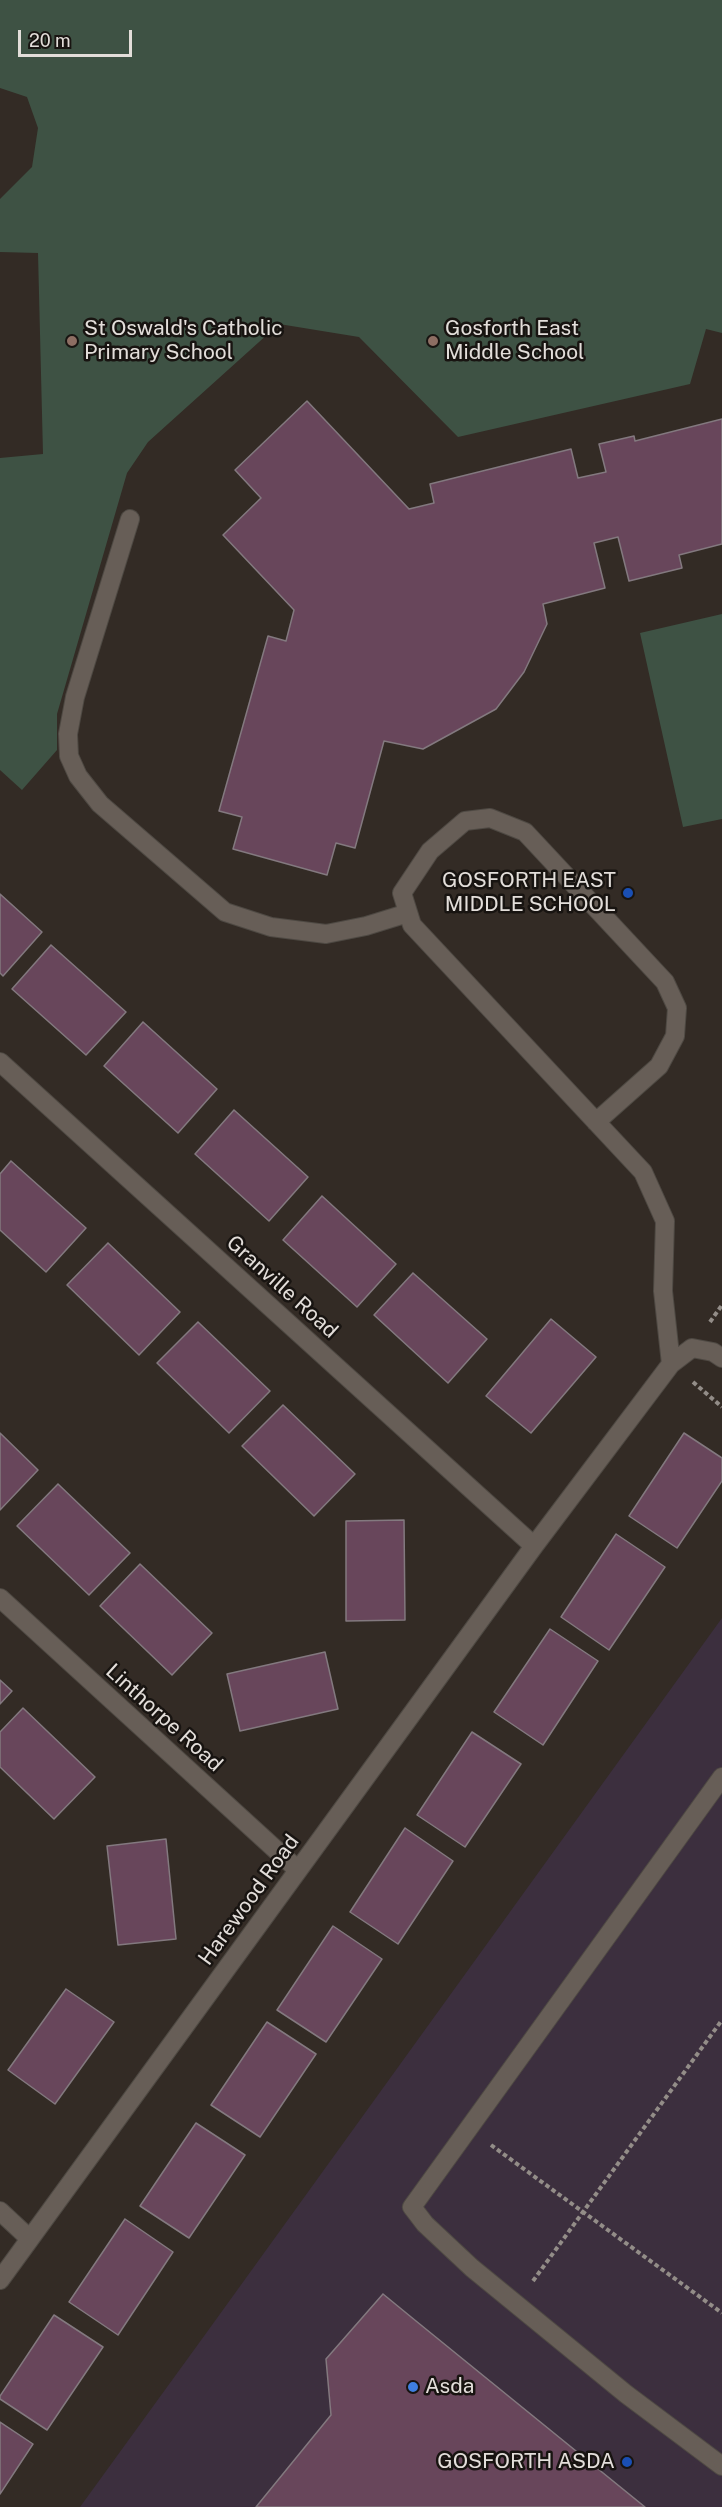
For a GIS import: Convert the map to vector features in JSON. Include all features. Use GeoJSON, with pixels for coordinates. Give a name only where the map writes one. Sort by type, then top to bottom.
{"type":"FeatureCollection","features":[{"type":"Feature","properties":{"kind":"street"},"geometry":{"type":"LineString","coordinates":[[130,519],[75,697],[68,734],[69,756],[78,776],[100,804],[225,912],[271,927],[326,934],[366,927],[408,913]]}},
{"type":"Feature","properties":{"kind":"street"},"geometry":{"type":"LineString","coordinates":[[596,1122],[659,1066],[675,1036],[677,1008],[665,982],[525,832],[490,818],[465,821],[430,851],[402,893],[412,925],[596,1122],[643,1172],[665,1221],[663,1291],[671,1364]]}},
{"type":"Feature","properties":{"kind":"street","name":"Granville Road"},"geometry":{"type":"LineString","coordinates":[[0,1062],[534,1546]]}},
{"type":"Feature","properties":{"kind":"street","name":"Harewood Road"},"geometry":{"type":"LineString","coordinates":[[0,2280],[534,1546],[671,1364],[692,1348],[713,1352],[722,1358]]}},
{"type":"Feature","properties":{"kind":"street","name":"Linthorpe Road"},"geometry":{"type":"LineString","coordinates":[[0,1599],[298,1870]]}},
{"type":"Feature","properties":{"kind":"street"},"geometry":{"type":"LineString","coordinates":[[722,1777],[412,2207],[425,2224],[516,2304],[626,2394],[722,2466]]}},
{"type":"Feature","properties":{"kind":"street"},"geometry":{"type":"LineString","coordinates":[[0,2211],[30,2239]]}},
{"type":"Feature","properties":{"kind":"path"},"geometry":{"type":"LineString","coordinates":[[671,1364],[722,1407]]}},
{"type":"Feature","properties":{"kind":"path"},"geometry":{"type":"LineString","coordinates":[[516,2304],[722,2020]]}},
{"type":"Feature","properties":{"kind":"path"},"geometry":{"type":"LineString","coordinates":[[468,2129],[722,2313]]}},
{"type":"Feature","properties":{"kind":"shaded area"},"geometry":{"type":"Polygon","coordinates":[[[722,1618],[722,2507],[80,2507],[207,2332],[722,1618]]]}},
{"type":"Feature","properties":{"kind":"green space"},"geometry":{"type":"Polygon","coordinates":[[[0,0],[722,0],[722,333],[706,329],[690,384],[458,437],[359,337],[279,324],[148,442],[127,473],[57,714],[57,750],[22,790],[0,770],[0,458],[43,454],[38,253],[0,252],[0,199],[32,167],[38,128],[27,97],[0,88],[0,0]]]}},
{"type":"Feature","properties":{"kind":"green space"},"geometry":{"type":"Polygon","coordinates":[[[722,614],[722,819],[683,827],[640,633],[722,614]]]}},
{"type":"Feature","properties":{"kind":"building"},"geometry":{"type":"Polygon","coordinates":[[[307,401],[409,509],[434,503],[430,484],[571,449],[578,478],[606,472],[599,444],[634,436],[635,441],[722,419],[722,544],[679,555],[682,568],[629,581],[618,537],[594,543],[605,588],[543,604],[547,624],[524,672],[496,709],[423,749],[384,741],[355,848],[336,843],[327,875],[233,849],[242,817],[219,811],[268,636],[286,641],[294,610],[223,535],[261,498],[235,470],[307,401]]]}},
{"type":"Feature","properties":{"kind":"building"},"geometry":{"type":"Polygon","coordinates":[[[0,894],[42,932],[3,976],[0,973],[0,894]]]}},
{"type":"Feature","properties":{"kind":"building"},"geometry":{"type":"Polygon","coordinates":[[[51,945],[126,1012],[86,1055],[12,989],[51,945]]]}},
{"type":"Feature","properties":{"kind":"building"},"geometry":{"type":"Polygon","coordinates":[[[143,1022],[217,1089],[178,1133],[104,1066],[143,1022]]]}},
{"type":"Feature","properties":{"kind":"building"},"geometry":{"type":"Polygon","coordinates":[[[234,1110],[308,1177],[269,1221],[195,1154],[234,1110]]]}},
{"type":"Feature","properties":{"kind":"building"},"geometry":{"type":"Polygon","coordinates":[[[11,1161],[86,1228],[46,1272],[0,1230],[0,1174],[11,1161]]]}},
{"type":"Feature","properties":{"kind":"building"},"geometry":{"type":"Polygon","coordinates":[[[322,1196],[396,1264],[357,1307],[283,1240],[322,1196]]]}},
{"type":"Feature","properties":{"kind":"building"},"geometry":{"type":"Polygon","coordinates":[[[108,1243],[180,1312],[139,1355],[67,1285],[108,1243]]]}},
{"type":"Feature","properties":{"kind":"building"},"geometry":{"type":"Polygon","coordinates":[[[413,1273],[487,1339],[448,1383],[374,1315],[413,1273]]]}},
{"type":"Feature","properties":{"kind":"building"},"geometry":{"type":"Polygon","coordinates":[[[551,1319],[596,1357],[531,1433],[486,1396],[551,1319]]]}},
{"type":"Feature","properties":{"kind":"building"},"geometry":{"type":"Polygon","coordinates":[[[198,1322],[270,1391],[229,1433],[157,1363],[198,1322]]]}},
{"type":"Feature","properties":{"kind":"building"},"geometry":{"type":"Polygon","coordinates":[[[283,1405],[355,1474],[314,1516],[242,1446],[283,1405]]]}},
{"type":"Feature","properties":{"kind":"building"},"geometry":{"type":"Polygon","coordinates":[[[0,1433],[38,1470],[0,1510],[0,1433]]]}},
{"type":"Feature","properties":{"kind":"building"},"geometry":{"type":"Polygon","coordinates":[[[684,1433],[722,1458],[722,1481],[677,1548],[629,1516],[684,1433]]]}},
{"type":"Feature","properties":{"kind":"building"},"geometry":{"type":"Polygon","coordinates":[[[58,1484],[130,1553],[89,1595],[17,1526],[58,1484]]]}},
{"type":"Feature","properties":{"kind":"building"},"geometry":{"type":"Polygon","coordinates":[[[404,1520],[405,1620],[346,1621],[346,1521],[404,1520]]]}},
{"type":"Feature","properties":{"kind":"building"},"geometry":{"type":"Polygon","coordinates":[[[616,1534],[665,1567],[609,1650],[561,1617],[616,1534]]]}},
{"type":"Feature","properties":{"kind":"building"},"geometry":{"type":"Polygon","coordinates":[[[140,1564],[212,1633],[172,1675],[100,1606],[140,1564]]]}},
{"type":"Feature","properties":{"kind":"building"},"geometry":{"type":"Polygon","coordinates":[[[550,1629],[598,1661],[543,1745],[494,1712],[550,1629]]]}},
{"type":"Feature","properties":{"kind":"building"},"geometry":{"type":"Polygon","coordinates":[[[325,1652],[338,1709],[240,1731],[227,1674],[325,1652]]]}},
{"type":"Feature","properties":{"kind":"building"},"geometry":{"type":"Polygon","coordinates":[[[0,1680],[12,1691],[0,1704],[0,1680]]]}},
{"type":"Feature","properties":{"kind":"building"},"geometry":{"type":"Polygon","coordinates":[[[23,1708],[95,1777],[54,1819],[0,1767],[0,1732],[23,1708]]]}},
{"type":"Feature","properties":{"kind":"building"},"geometry":{"type":"Polygon","coordinates":[[[472,1732],[521,1764],[465,1847],[417,1815],[472,1732]]]}},
{"type":"Feature","properties":{"kind":"building"},"geometry":{"type":"Polygon","coordinates":[[[405,1828],[453,1861],[398,1944],[350,1912],[405,1828]]]}},
{"type":"Feature","properties":{"kind":"building"},"geometry":{"type":"Polygon","coordinates":[[[166,1839],[176,1939],[118,1945],[107,1846],[166,1839]]]}},
{"type":"Feature","properties":{"kind":"building"},"geometry":{"type":"Polygon","coordinates":[[[333,1926],[382,1959],[326,2042],[277,2010],[333,1926]]]}},
{"type":"Feature","properties":{"kind":"building"},"geometry":{"type":"Polygon","coordinates":[[[66,1989],[114,2022],[55,2104],[8,2070],[66,1989]]]}},
{"type":"Feature","properties":{"kind":"building"},"geometry":{"type":"Polygon","coordinates":[[[267,2022],[316,2054],[260,2137],[211,2105],[267,2022]]]}},
{"type":"Feature","properties":{"kind":"building"},"geometry":{"type":"Polygon","coordinates":[[[196,2123],[245,2155],[189,2238],[140,2206],[196,2123]]]}},
{"type":"Feature","properties":{"kind":"building"},"geometry":{"type":"Polygon","coordinates":[[[125,2219],[173,2252],[118,2335],[69,2302],[125,2219]]]}},
{"type":"Feature","properties":{"kind":"building","name":"Asda"},"geometry":{"type":"Polygon","coordinates":[[[383,2294],[645,2507],[256,2507],[331,2415],[326,2359],[383,2294]]]}},
{"type":"Feature","properties":{"kind":"building"},"geometry":{"type":"Polygon","coordinates":[[[54,2315],[103,2347],[47,2430],[0,2399],[0,2396],[54,2315]]]}},
{"type":"Feature","properties":{"kind":"building"},"geometry":{"type":"Polygon","coordinates":[[[0,2422],[33,2444],[0,2494],[0,2422]]]}},
{"type":"Feature","properties":{"kind":"place","name":"St Oswald's Catholic Primary School"},"geometry":{"type":"Point","coordinates":[72,341]}},
{"type":"Feature","properties":{"kind":"place","name":"Gosforth East Middle School"},"geometry":{"type":"Point","coordinates":[433,341]}},
{"type":"Feature","properties":{"kind":"place","name":"GOSFORTH EAST MIDDLE SCHOOL"},"geometry":{"type":"Point","coordinates":[628,893]}},
{"type":"Feature","properties":{"kind":"place","name":"Asda"},"geometry":{"type":"Point","coordinates":[413,2387]}},
{"type":"Feature","properties":{"kind":"place","name":"GOSFORTH ASDA"},"geometry":{"type":"Point","coordinates":[627,2462]}}]}
